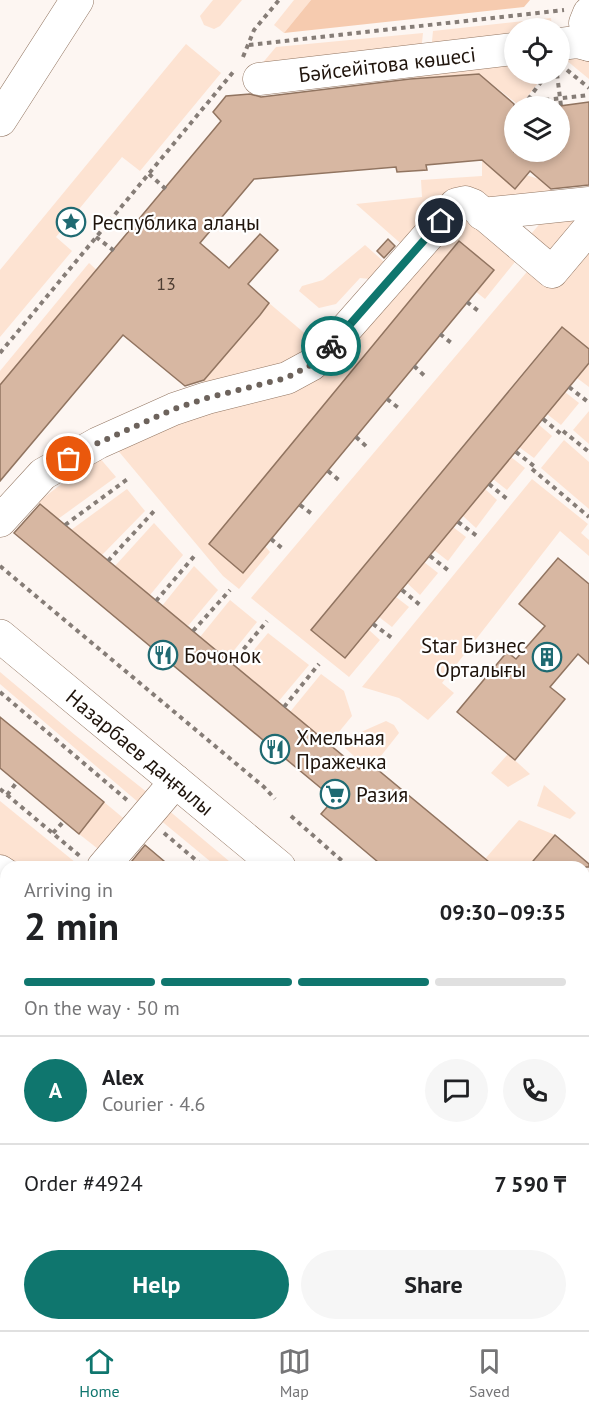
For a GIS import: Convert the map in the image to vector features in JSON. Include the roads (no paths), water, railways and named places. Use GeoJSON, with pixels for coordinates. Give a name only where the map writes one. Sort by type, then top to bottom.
{"type":"FeatureCollection","features":[{"type":"Feature","properties":{"kind":"main road"},"geometry":{"type":"LineString","coordinates":[[0,120],[77,0]]}},
{"type":"Feature","properties":{"kind":"main road","name":"Назарбаев даңғылы"},"geometry":{"type":"LineString","coordinates":[[0,636],[272,861]]}},
{"type":"Feature","properties":{"kind":"street"},"geometry":{"type":"LineString","coordinates":[[570,43],[589,45],[585,23],[579,11]]}},
{"type":"Feature","properties":{"kind":"street","name":"Бәйсейітова көшесі"},"geometry":{"type":"LineString","coordinates":[[245,70],[504,50]]}},
{"type":"Feature","properties":{"kind":"street"},"geometry":{"type":"LineString","coordinates":[[0,521],[43,474],[98,443],[174,409],[286,378],[311,365],[323,355],[456,204],[465,202],[482,214],[552,272],[589,228]]}},
{"type":"Feature","properties":{"kind":"street"},"geometry":{"type":"LineString","coordinates":[[482,214],[589,203]]}},
{"type":"Feature","properties":{"kind":"street"},"geometry":{"type":"LineString","coordinates":[[97,861],[146,817],[176,781]]}},
{"type":"Feature","properties":{"kind":"place","name":"Республика алаңы"},"geometry":{"type":"Point","coordinates":[71,222]}},
{"type":"Feature","properties":{"kind":"place","name":"Бочонок"},"geometry":{"type":"Point","coordinates":[163,655]}},
{"type":"Feature","properties":{"kind":"place","name":"Star Бизнес Орталығы"},"geometry":{"type":"Point","coordinates":[547,657]}},
{"type":"Feature","properties":{"kind":"place","name":"Хмельная Пражечка"},"geometry":{"type":"Point","coordinates":[275,749]}},
{"type":"Feature","properties":{"kind":"place","name":"Разия"},"geometry":{"type":"Point","coordinates":[335,794]}}]}
